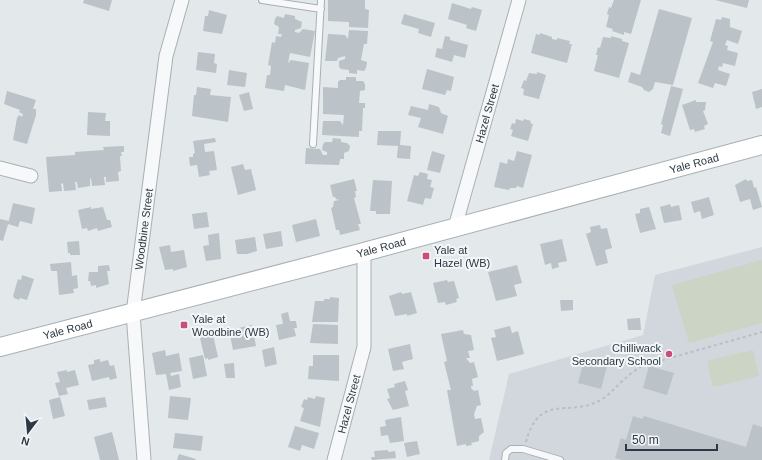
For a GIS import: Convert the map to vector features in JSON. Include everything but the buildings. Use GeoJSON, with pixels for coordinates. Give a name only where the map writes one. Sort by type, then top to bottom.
{"type":"FeatureCollection","features":[{"type":"Feature","properties":{"kind":"main road","name":"Yale Road"},"geometry":{"type":"LineString","coordinates":[[0,347],[134,313],[762,145]]}},
{"type":"Feature","properties":{"kind":"street","name":"Woodbine Street"},"geometry":{"type":"LineString","coordinates":[[144,460],[134,313],[166,56],[182,0]]}},
{"type":"Feature","properties":{"kind":"street","name":"Hazel Street"},"geometry":{"type":"LineString","coordinates":[[456,227],[519,0]]}},
{"type":"Feature","properties":{"kind":"street"},"geometry":{"type":"LineString","coordinates":[[0,168],[31,176]]}},
{"type":"Feature","properties":{"kind":"street","name":"Hazel Street"},"geometry":{"type":"LineString","coordinates":[[334,460],[364,346],[364,252]]}},
{"type":"Feature","properties":{"kind":"lane"},"geometry":{"type":"LineString","coordinates":[[262,0],[321,9]]}},
{"type":"Feature","properties":{"kind":"lane"},"geometry":{"type":"LineString","coordinates":[[313,144],[321,0]]}},
{"type":"Feature","properties":{"kind":"lane"},"geometry":{"type":"LineString","coordinates":[[505,460],[506,453],[511,449],[524,449],[560,460]]}},
{"type":"Feature","properties":{"kind":"path"},"geometry":{"type":"LineString","coordinates":[[524,449],[529,428],[537,418],[546,411],[588,405],[599,401],[609,394],[627,376],[642,366],[762,332]]}},
{"type":"Feature","properties":{"kind":"shaded area","name":"Chilliwack Secondary School"},"geometry":{"type":"Polygon","coordinates":[[[762,247],[762,460],[489,460],[509,374],[643,335],[655,275],[762,247]]]}},
{"type":"Feature","properties":{"kind":"green space"},"geometry":{"type":"Polygon","coordinates":[[[762,260],[762,323],[689,343],[672,285],[762,260]]]}},
{"type":"Feature","properties":{"kind":"green space"},"geometry":{"type":"Polygon","coordinates":[[[753,350],[759,376],[713,387],[707,361],[753,350]]]}},
{"type":"Feature","properties":{"kind":"place","name":"Yale at Hazel (WB)"},"geometry":{"type":"Point","coordinates":[426,256]}},
{"type":"Feature","properties":{"kind":"place","name":"Yale at Woodbine (WB)"},"geometry":{"type":"Point","coordinates":[184,325]}},
{"type":"Feature","properties":{"kind":"place","name":"Chilliwack Secondary School"},"geometry":{"type":"Point","coordinates":[669,354]}}]}
